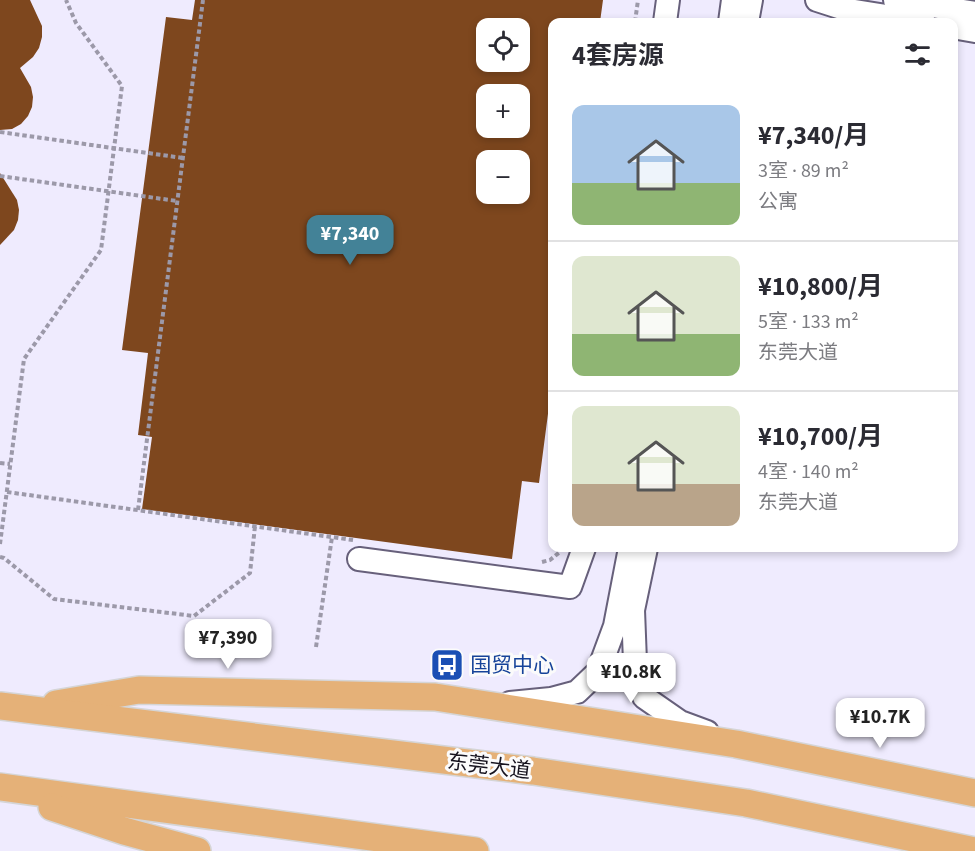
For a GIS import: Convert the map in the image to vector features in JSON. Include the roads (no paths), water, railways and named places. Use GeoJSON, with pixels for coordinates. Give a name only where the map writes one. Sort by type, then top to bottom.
{"type":"FeatureCollection","features":[{"type":"Feature","properties":{"kind":"main road"},"geometry":{"type":"LineString","coordinates":[[12,708],[139,690],[435,697],[736,744],[975,793]]}},
{"type":"Feature","properties":{"kind":"main road","name":"东莞大道"},"geometry":{"type":"LineString","coordinates":[[12,708],[533,771],[746,803],[975,850]]}},
{"type":"Feature","properties":{"kind":"main road"},"geometry":{"type":"LineString","coordinates":[[0,788],[124,831],[197,851]]}},
{"type":"Feature","properties":{"kind":"main road"},"geometry":{"type":"LineString","coordinates":[[0,788],[475,851]]}},
{"type":"Feature","properties":{"kind":"street"},"geometry":{"type":"LineString","coordinates":[[666,18],[668,0]]}},
{"type":"Feature","properties":{"kind":"street"},"geometry":{"type":"LineString","coordinates":[[731,18],[733,0]]}},
{"type":"Feature","properties":{"kind":"street"},"geometry":{"type":"LineString","coordinates":[[748,18],[751,0]]}},
{"type":"Feature","properties":{"kind":"street"},"geometry":{"type":"LineString","coordinates":[[817,0],[848,10],[899,18]]}},
{"type":"Feature","properties":{"kind":"street"},"geometry":{"type":"LineString","coordinates":[[895,0],[975,13]]}},
{"type":"Feature","properties":{"kind":"street"},"geometry":{"type":"LineString","coordinates":[[958,28],[975,31]]}},
{"type":"Feature","properties":{"kind":"street"},"geometry":{"type":"LineString","coordinates":[[357,549],[570,587],[583,552]]}},
{"type":"Feature","properties":{"kind":"street"},"geometry":{"type":"LineString","coordinates":[[493,705],[551,699],[577,692],[598,672],[615,626],[629,552]]}},
{"type":"Feature","properties":{"kind":"street"},"geometry":{"type":"LineString","coordinates":[[645,552],[633,610],[635,662],[644,697],[680,722],[736,744]]}},
{"type":"Feature","properties":{"kind":"street"},"geometry":{"type":"LineString","coordinates":[[932,783],[975,782]]}},
{"type":"Feature","properties":{"kind":"place","name":"国贸中心"},"geometry":{"type":"Point","coordinates":[447,665]}}]}
